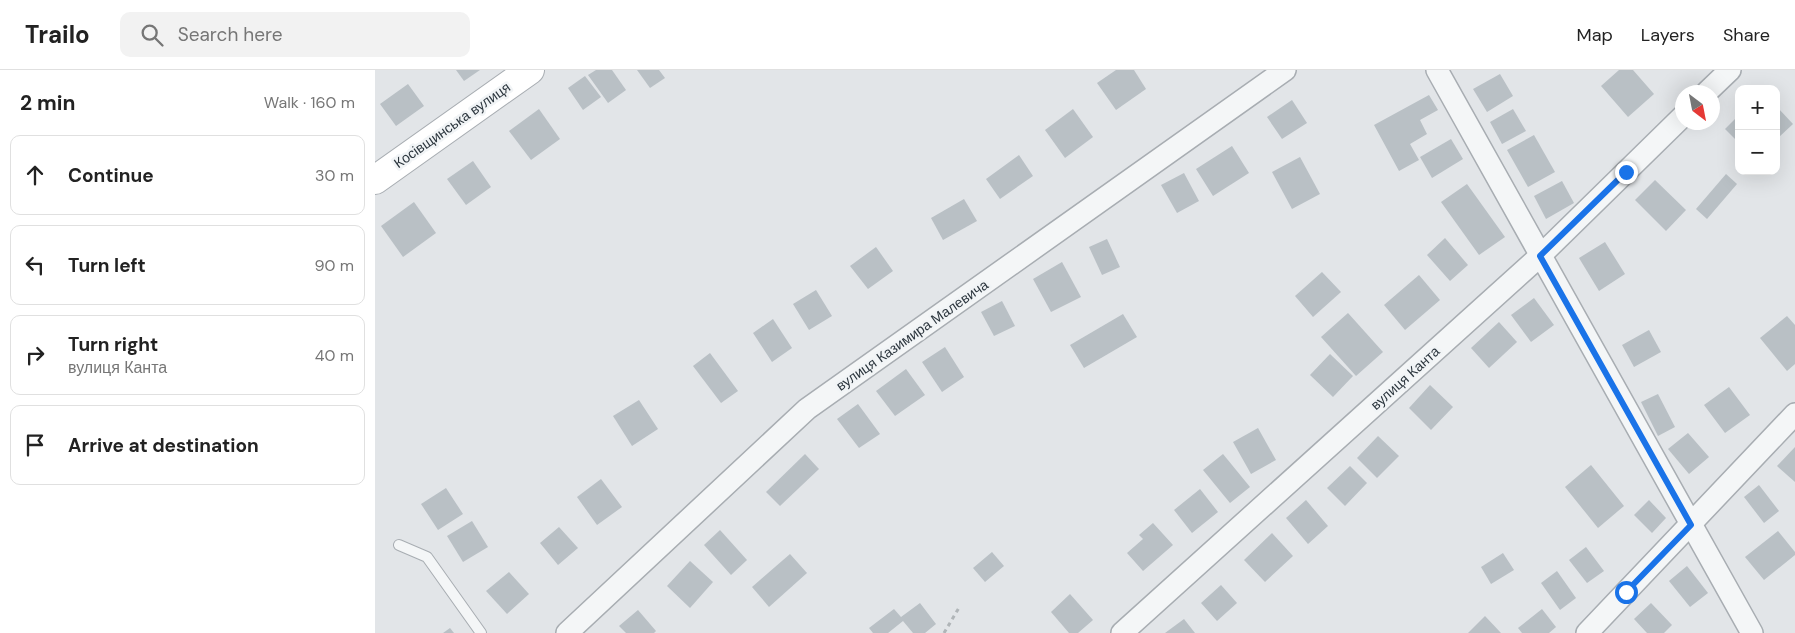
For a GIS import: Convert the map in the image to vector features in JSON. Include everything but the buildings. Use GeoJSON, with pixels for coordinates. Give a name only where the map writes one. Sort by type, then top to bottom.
{"type":"FeatureCollection","features":[{"type":"Feature","properties":{"kind":"street","name":"Косівщинська вулиця"},"geometry":{"type":"LineString","coordinates":[[375,180],[530,70]]}},
{"type":"Feature","properties":{"kind":"street","name":"вулиця Казимира Малевича"},"geometry":{"type":"LineString","coordinates":[[567,633],[807,409],[1285,70]]}},
{"type":"Feature","properties":{"kind":"street"},"geometry":{"type":"LineString","coordinates":[[1437,70],[1752,633]]}},
{"type":"Feature","properties":{"kind":"street"},"geometry":{"type":"LineString","coordinates":[[1714,85],[1730,70]]}},
{"type":"Feature","properties":{"kind":"street","name":"вулиця Канта"},"geometry":{"type":"LineString","coordinates":[[1122,633],[1540,256],[1675,124]]}},
{"type":"Feature","properties":{"kind":"street"},"geometry":{"type":"LineString","coordinates":[[1587,633],[1795,414]]}},
{"type":"Feature","properties":{"kind":"lane"},"geometry":{"type":"LineString","coordinates":[[399,545],[427,557],[481,633]]}},
{"type":"Feature","properties":{"kind":"path"},"geometry":{"type":"LineString","coordinates":[[944,633],[960,606]]}},
{"type":"Feature","properties":{"kind":"route"},"geometry":{"type":"LineString","coordinates":[[1626,172],[1540,256],[1691,525],[1626,592]]}}]}
